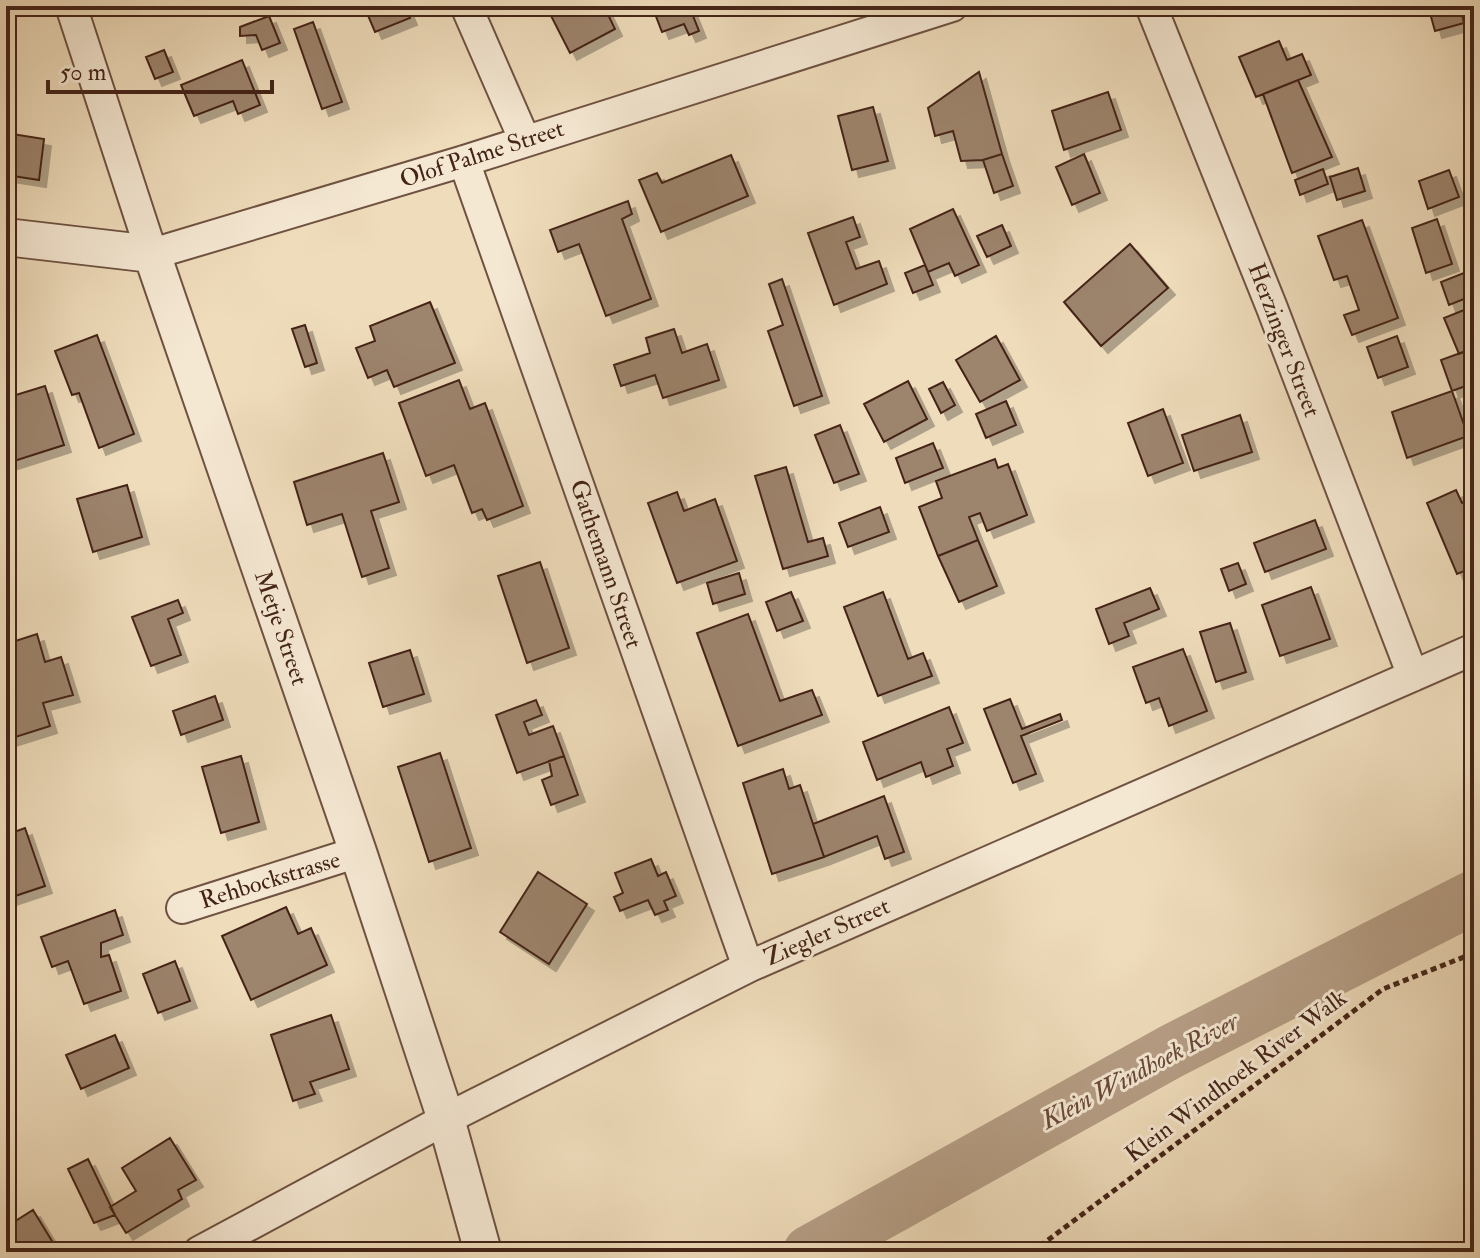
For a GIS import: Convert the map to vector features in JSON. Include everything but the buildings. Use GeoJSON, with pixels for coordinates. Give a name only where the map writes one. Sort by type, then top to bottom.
{"type":"FeatureCollection","features":[{"type":"Feature","properties":{"kind":"street","name":"Metje Street"},"geometry":{"type":"LineString","coordinates":[[71,6],[152,254],[358,852],[446,1119],[483,1252]]}},
{"type":"Feature","properties":{"kind":"street"},"geometry":{"type":"LineString","coordinates":[[466,6],[525,141]]}},
{"type":"Feature","properties":{"kind":"street","name":"Olof Palme Street"},"geometry":{"type":"LineString","coordinates":[[6,237],[152,254],[464,161],[952,6]]}},
{"type":"Feature","properties":{"kind":"street","name":"Herzinger Street"},"geometry":{"type":"LineString","coordinates":[[1151,6],[1278,323],[1413,676]]}},
{"type":"Feature","properties":{"kind":"street","name":"Gathemann Street"},"geometry":{"type":"LineString","coordinates":[[464,161],[748,967]]}},
{"type":"Feature","properties":{"kind":"street","name":"Ziegler Street"},"geometry":{"type":"LineString","coordinates":[[199,1252],[446,1119],[748,967],[1474,649]]}},
{"type":"Feature","properties":{"kind":"street","name":"Rehbockstrasse"},"geometry":{"type":"LineString","coordinates":[[182,908],[358,852]]}},
{"type":"Feature","properties":{"kind":"path","name":"Klein Windhoek River Walk"},"geometry":{"type":"LineString","coordinates":[[1032,1252],[1383,989],[1474,953]]}},
{"type":"Feature","properties":{"kind":"waterway","name":"Klein Windhoek River"},"geometry":{"type":"LineString","coordinates":[[810,1252],[1172,1051],[1474,897]]}}]}
